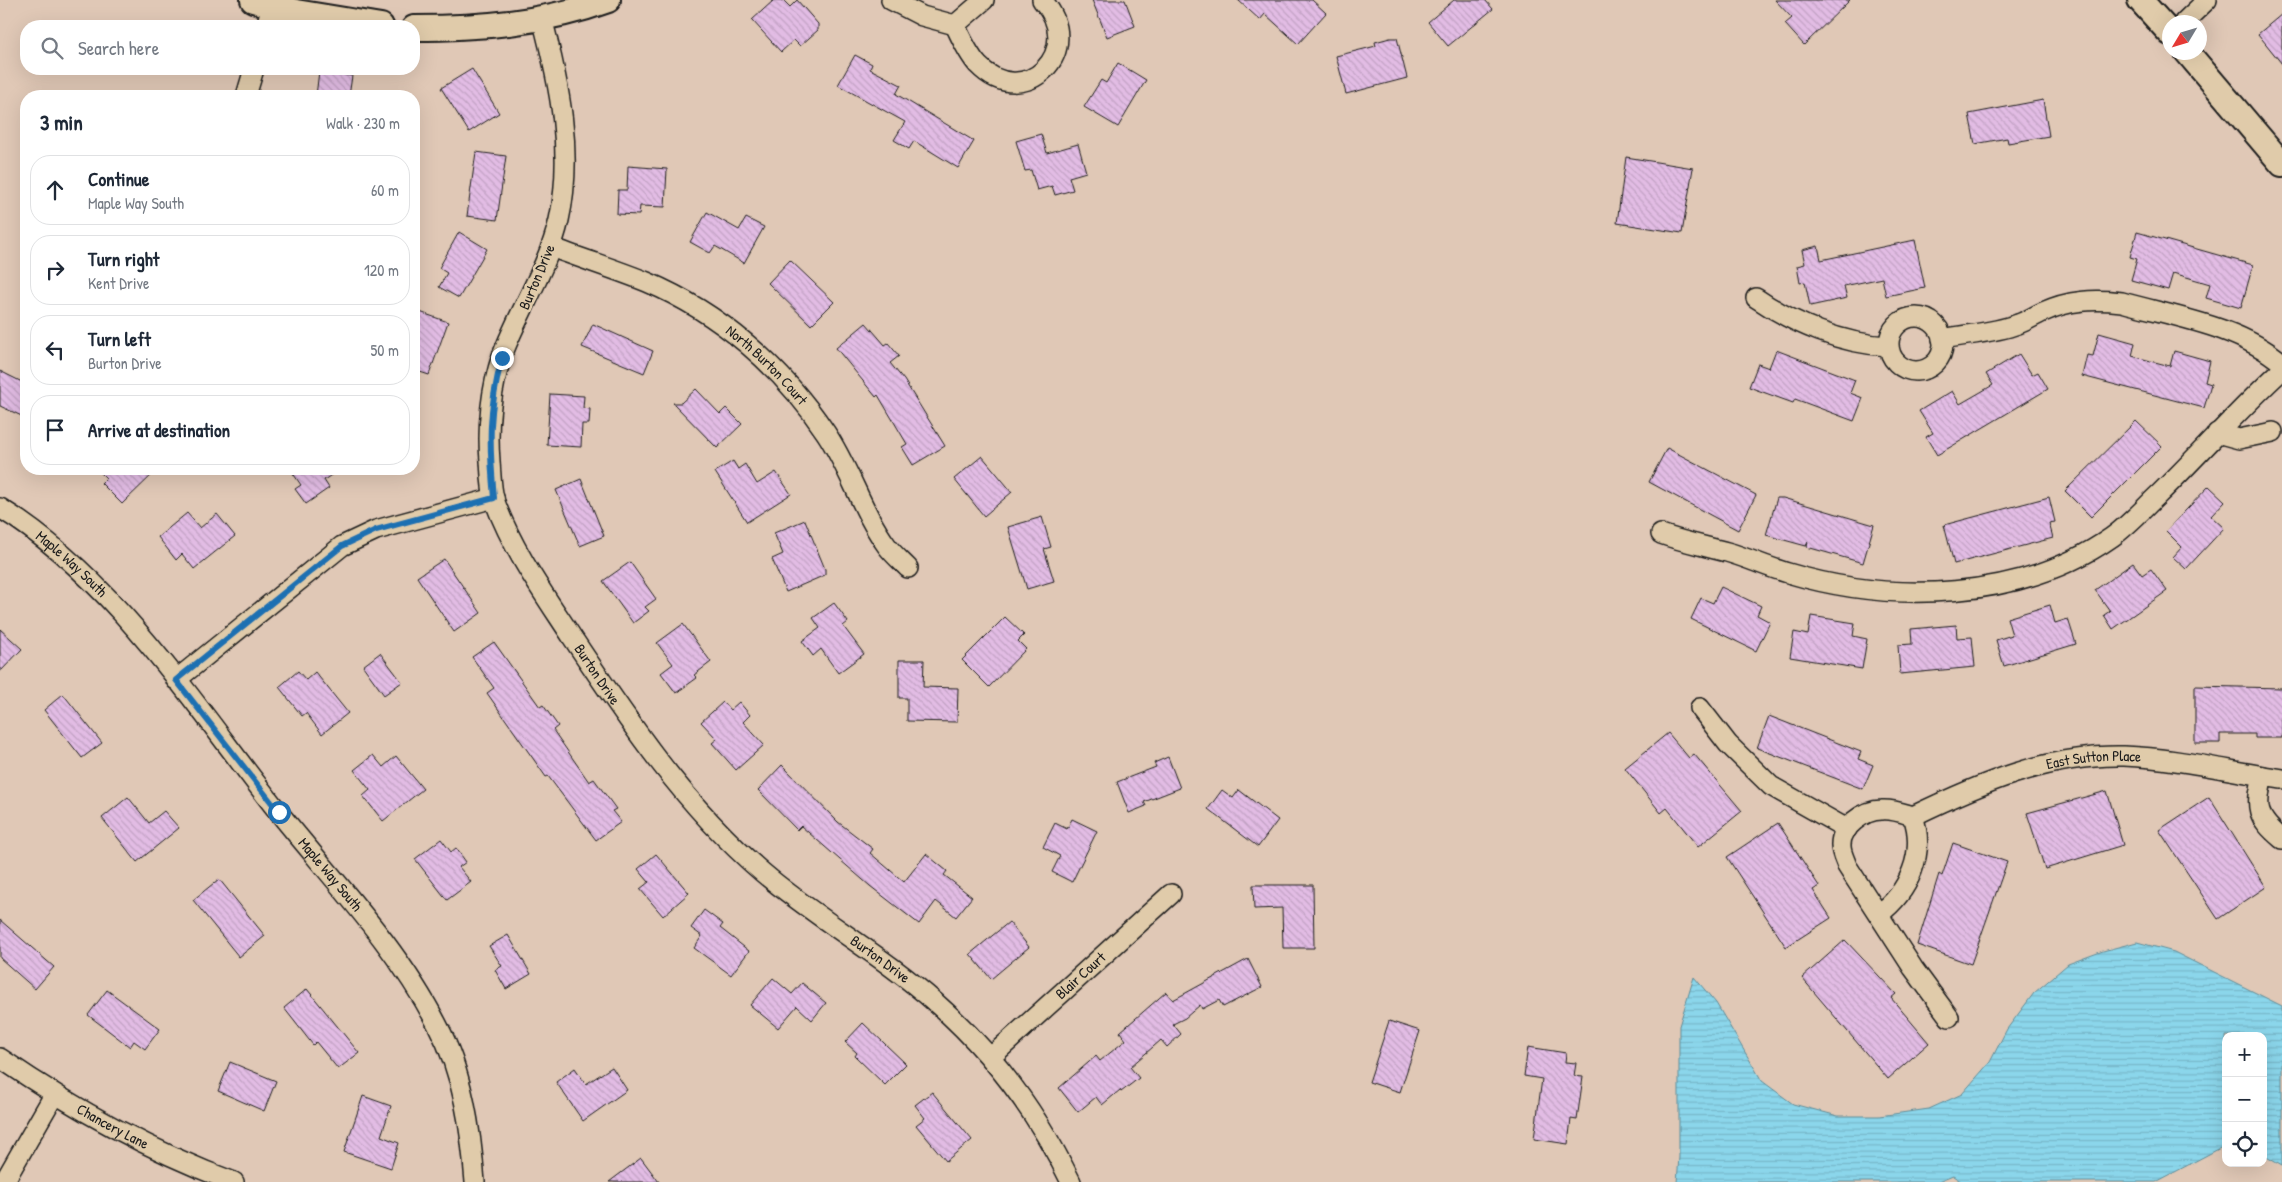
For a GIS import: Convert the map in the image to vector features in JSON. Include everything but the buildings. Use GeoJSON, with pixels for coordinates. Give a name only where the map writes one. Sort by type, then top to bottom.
{"type":"FeatureCollection","features":[{"type":"Feature","properties":{"kind":"street"},"geometry":{"type":"LineString","coordinates":[[420,28],[464,28],[542,18],[567,13],[608,0]]}},
{"type":"Feature","properties":{"kind":"street"},"geometry":{"type":"LineString","coordinates":[[891,0],[922,16],[955,25],[965,46],[983,69],[994,78],[1008,82],[1024,82],[1039,75],[1049,64],[1056,51],[1058,25],[1052,10],[1042,0]]}},
{"type":"Feature","properties":{"kind":"street"},"geometry":{"type":"LineString","coordinates":[[955,25],[984,0]]}},
{"type":"Feature","properties":{"kind":"street"},"geometry":{"type":"LineString","coordinates":[[2140,0],[2162,24]]}},
{"type":"Feature","properties":{"kind":"street"},"geometry":{"type":"LineString","coordinates":[[2191,15],[2207,0]]}},
{"type":"Feature","properties":{"kind":"street"},"geometry":{"type":"LineString","coordinates":[[264,11],[334,20]]}},
{"type":"Feature","properties":{"kind":"street","name":"Burton Drive"},"geometry":{"type":"LineString","coordinates":[[542,18],[551,53],[563,124],[565,161],[559,221],[551,248],[502,358],[495,385],[489,421],[489,451],[494,498],[530,573],[612,698],[666,773],[697,809],[759,869],[801,904],[936,1003],[990,1057],[1037,1120],[1071,1182]]}},
{"type":"Feature","properties":{"kind":"street"},"geometry":{"type":"LineString","coordinates":[[2194,60],[2282,164]]}},
{"type":"Feature","properties":{"kind":"street"},"geometry":{"type":"LineString","coordinates":[[248,90],[252,75]]}},
{"type":"Feature","properties":{"kind":"street","name":"North Burton Court"},"geometry":{"type":"LineString","coordinates":[[551,248],[646,282],[671,294],[699,309],[751,348],[795,391],[826,433],[844,462],[873,524],[888,547],[908,568]]}},
{"type":"Feature","properties":{"kind":"street"},"geometry":{"type":"LineString","coordinates":[[1756,298],[1812,329],[1871,345],[1888,346]]}},
{"type":"Feature","properties":{"kind":"street"},"geometry":{"type":"LineString","coordinates":[[1942,339],[1993,331],[2020,324],[2042,312],[2076,300],[2100,300],[2122,302],[2247,339],[2268,351],[2282,363]]}},
{"type":"Feature","properties":{"kind":"street"},"geometry":{"type":"LineString","coordinates":[[1917,317],[1933,324],[1942,339],[1943,348],[1935,363],[1919,371],[1902,368],[1890,354],[1888,346],[1894,328],[1900,322],[1917,317]]}},
{"type":"Feature","properties":{"kind":"street"},"geometry":{"type":"LineString","coordinates":[[1661,534],[1691,545],[1726,552],[1789,574],[1872,590],[1931,592],[2003,584],[2031,578],[2065,565],[2113,536],[2173,480],[2217,433],[2282,370]]}},
{"type":"Feature","properties":{"kind":"street"},"geometry":{"type":"LineString","coordinates":[[2217,433],[2239,439],[2273,432]]}},
{"type":"Feature","properties":{"kind":"street"},"geometry":{"type":"LineString","coordinates":[[176,680],[342,546],[376,530],[494,498]]}},
{"type":"Feature","properties":{"kind":"street","name":"Maple Way South"},"geometry":{"type":"LineString","coordinates":[[0,508],[30,527],[72,561],[109,600],[176,680],[268,798],[373,927],[425,1003],[439,1028],[457,1074],[468,1120],[475,1182]]}},
{"type":"Feature","properties":{"kind":"street"},"geometry":{"type":"LineString","coordinates":[[1700,708],[1728,744],[1771,786],[1836,825],[1847,829]]}},
{"type":"Feature","properties":{"kind":"street","name":"East Sutton Place"},"geometry":{"type":"LineString","coordinates":[[1913,816],[1947,799],[2016,772],[2086,758],[2122,756],[2168,760],[2273,778]]}},
{"type":"Feature","properties":{"kind":"street"},"geometry":{"type":"LineString","coordinates":[[2273,778],[2259,795],[2260,815],[2268,827],[2282,839]]}},
{"type":"Feature","properties":{"kind":"street"},"geometry":{"type":"LineString","coordinates":[[1879,914],[1891,905],[1908,884],[1913,870],[1918,838],[1913,816],[1882,810],[1868,813],[1847,829],[1842,838],[1841,848],[1847,866],[1913,968],[1949,1018]]}},
{"type":"Feature","properties":{"kind":"street","name":"Blair Court"},"geometry":{"type":"LineString","coordinates":[[990,1057],[1170,894]]}},
{"type":"Feature","properties":{"kind":"street","name":"Chancery Lane"},"geometry":{"type":"LineString","coordinates":[[0,1058],[54,1095],[148,1146],[234,1182]]}},
{"type":"Feature","properties":{"kind":"street"},"geometry":{"type":"LineString","coordinates":[[4,1182],[54,1095]]}},
{"type":"Feature","properties":{"kind":"water"},"geometry":{"type":"Polygon","coordinates":[[[2137,942],[2174,952],[2282,1006],[2282,1166],[2267,1157],[2267,1032],[2222,1032],[2222,1147],[2156,1182],[1962,1182],[1953,1176],[1938,1182],[1677,1182],[1679,1157],[1679,1026],[1694,977],[1716,1003],[1762,1081],[1793,1104],[1838,1116],[1879,1116],[1929,1109],[1962,1094],[1990,1062],[2007,1029],[2034,993],[2068,964],[2103,951],[2137,942]]]}},
{"type":"Feature","properties":{"kind":"route"},"geometry":{"type":"LineString","coordinates":[[279,812],[176,680],[342,546],[376,530],[428,514],[494,498],[489,451],[489,421],[502,358]]}}]}
